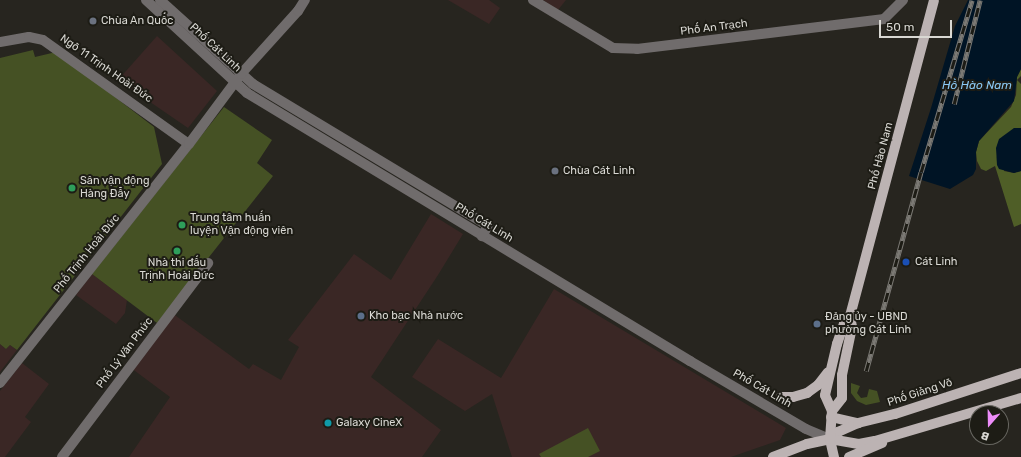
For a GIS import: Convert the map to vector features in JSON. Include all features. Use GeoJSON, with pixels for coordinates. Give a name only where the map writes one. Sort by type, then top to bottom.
{"type":"FeatureCollection","features":[{"type":"Feature","properties":{"kind":"main road","name":"Phố Hào Nam"},"geometry":{"type":"LineString","coordinates":[[834,457],[830,440],[831,414],[825,395],[829,370],[844,324],[850,316],[933,0]]}},
{"type":"Feature","properties":{"kind":"main road","name":"Phố Hào Nam"},"geometry":{"type":"LineString","coordinates":[[831,414],[842,398],[842,375],[852,327],[850,316]]}},
{"type":"Feature","properties":{"kind":"main road"},"geometry":{"type":"LineString","coordinates":[[780,397],[793,397],[807,393],[818,385],[829,370]]}},
{"type":"Feature","properties":{"kind":"main road","name":"Phố Giảng Võ"},"geometry":{"type":"LineString","coordinates":[[830,440],[838,432],[858,423],[895,414],[1021,373]]}},
{"type":"Feature","properties":{"kind":"main road","name":"Phố Giảng Võ"},"geometry":{"type":"LineString","coordinates":[[773,457],[807,444],[830,440],[859,444],[890,438],[1021,398]]}},
{"type":"Feature","properties":{"kind":"main road"},"geometry":{"type":"LineString","coordinates":[[831,414],[858,423]]}},
{"type":"Feature","properties":{"kind":"main road"},"geometry":{"type":"LineString","coordinates":[[849,457],[877,447],[890,438]]}},
{"type":"Feature","properties":{"kind":"street","name":"Phố Cát Linh"},"geometry":{"type":"LineString","coordinates":[[146,0],[238,79],[303,115],[488,226],[482,236]]}},
{"type":"Feature","properties":{"kind":"street","name":"Phố Cát Linh"},"geometry":{"type":"LineString","coordinates":[[160,0],[238,79],[247,93],[482,236],[806,429],[830,440]]}},
{"type":"Feature","properties":{"kind":"street"},"geometry":{"type":"LineString","coordinates":[[238,79],[298,11],[305,0]]}},
{"type":"Feature","properties":{"kind":"street","name":"Phố An Trạch"},"geometry":{"type":"LineString","coordinates":[[533,0],[613,48],[638,49],[884,19],[903,0]]}},
{"type":"Feature","properties":{"kind":"street","name":"Ngõ 11 Trịnh Hoài Đức"},"geometry":{"type":"LineString","coordinates":[[0,42],[29,37],[43,40],[189,144]]}},
{"type":"Feature","properties":{"kind":"street","name":"Phố Trịnh Hoài Đức"},"geometry":{"type":"LineString","coordinates":[[0,383],[189,144],[238,79]]}},
{"type":"Feature","properties":{"kind":"street","name":"Phố Lý Văn Phức"},"geometry":{"type":"LineString","coordinates":[[62,457],[208,263]]}},
{"type":"Feature","properties":{"kind":"shaded area"},"geometry":{"type":"Polygon","coordinates":[[[448,0],[489,0],[500,8],[489,24],[448,0]]]}},
{"type":"Feature","properties":{"kind":"shaded area"},"geometry":{"type":"Polygon","coordinates":[[[543,0],[566,0],[558,10],[543,0]]]}},
{"type":"Feature","properties":{"kind":"shaded area"},"geometry":{"type":"Polygon","coordinates":[[[157,36],[217,91],[188,128],[118,80],[157,36]]]}},
{"type":"Feature","properties":{"kind":"shaded area"},"geometry":{"type":"Polygon","coordinates":[[[431,214],[463,234],[371,377],[441,430],[422,457],[129,457],[170,397],[131,368],[172,313],[249,369],[253,364],[281,380],[299,347],[288,340],[354,254],[391,280],[431,214]]]}},
{"type":"Feature","properties":{"kind":"shaded area"},"geometry":{"type":"Polygon","coordinates":[[[92,274],[127,300],[125,313],[116,324],[76,295],[92,274]]]}},
{"type":"Feature","properties":{"kind":"shaded area"},"geometry":{"type":"Polygon","coordinates":[[[554,289],[786,428],[780,440],[731,457],[512,457],[492,394],[465,411],[412,377],[438,339],[501,378],[554,289]]]}},
{"type":"Feature","properties":{"kind":"shaded area"},"geometry":{"type":"Polygon","coordinates":[[[0,344],[6,349],[10,345],[17,350],[0,372],[0,344]]]}},
{"type":"Feature","properties":{"kind":"shaded area"},"geometry":{"type":"Polygon","coordinates":[[[22,363],[49,384],[25,417],[31,422],[5,457],[0,457],[0,391],[22,363]]]}},
{"type":"Feature","properties":{"kind":"green space","name":"Sân vận động Hàng Đẫy"},"geometry":{"type":"Polygon","coordinates":[[[33,50],[35,57],[56,52],[154,127],[162,164],[17,350],[10,345],[6,349],[0,344],[0,58],[33,50]]]}},
{"type":"Feature","properties":{"kind":"green space"},"geometry":{"type":"Polygon","coordinates":[[[1021,69],[1021,76],[1017,80],[1021,84],[1021,128],[1014,128],[1004,171],[1014,173],[1021,171],[1021,224],[1014,227],[995,166],[986,171],[981,169],[977,161],[976,152],[979,141],[1011,107],[1016,95],[1017,77],[1021,69]]]}},
{"type":"Feature","properties":{"kind":"green space","name":"Trung tâm huấn luyện Vận động viên"},"geometry":{"type":"Polygon","coordinates":[[[224,107],[272,140],[257,163],[273,176],[157,323],[92,274],[224,107]]]}},
{"type":"Feature","properties":{"kind":"green space"},"geometry":{"type":"Polygon","coordinates":[[[851,383],[860,386],[857,393],[861,398],[867,397],[869,389],[877,391],[880,402],[866,405],[857,401],[851,393],[851,383]]]}},
{"type":"Feature","properties":{"kind":"green space"},"geometry":{"type":"Polygon","coordinates":[[[588,428],[600,451],[588,457],[541,457],[539,454],[588,428]]]}},
{"type":"Feature","properties":{"kind":"water","name":"Hồ Hào Nam"},"geometry":{"type":"Polygon","coordinates":[[[968,0],[1021,0],[1021,69],[1017,77],[1014,101],[979,141],[976,152],[976,169],[973,175],[950,189],[909,176],[955,26],[968,0]]]}},
{"type":"Feature","properties":{"kind":"water"},"geometry":{"type":"Polygon","coordinates":[[[1014,128],[1021,128],[1021,171],[1014,173],[999,169],[997,165],[996,148],[999,139],[1014,128]]]}},
{"type":"Feature","properties":{"kind":"railway"},"geometry":{"type":"LineString","coordinates":[[866,371],[921,172],[972,0]]}},
{"type":"Feature","properties":{"kind":"railway"},"geometry":{"type":"LineString","coordinates":[[954,104],[980,0]]}},
{"type":"Feature","properties":{"kind":"place","name":"Chùa An Quốc"},"geometry":{"type":"Point","coordinates":[93,21]}},
{"type":"Feature","properties":{"kind":"place","name":"Chùa Cát Linh"},"geometry":{"type":"Point","coordinates":[555,171]}},
{"type":"Feature","properties":{"kind":"place","name":"Sân vận động Hàng Đẫy"},"geometry":{"type":"Point","coordinates":[72,188]}},
{"type":"Feature","properties":{"kind":"place","name":"Trung tâm huấn luyện Vận động viên"},"geometry":{"type":"Point","coordinates":[182,225]}},
{"type":"Feature","properties":{"kind":"place","name":"Nhà thi đấu Trịnh Hoài Đức"},"geometry":{"type":"Point","coordinates":[177,251]}},
{"type":"Feature","properties":{"kind":"place","name":"Cát Linh"},"geometry":{"type":"Point","coordinates":[906,262]}},
{"type":"Feature","properties":{"kind":"place","name":"Kho bạc Nhà nước"},"geometry":{"type":"Point","coordinates":[361,316]}},
{"type":"Feature","properties":{"kind":"place","name":"Đảng ủy - UBND phường Cát Linh"},"geometry":{"type":"Point","coordinates":[817,324]}},
{"type":"Feature","properties":{"kind":"place","name":"Galaxy CineX"},"geometry":{"type":"Point","coordinates":[328,423]}}]}
